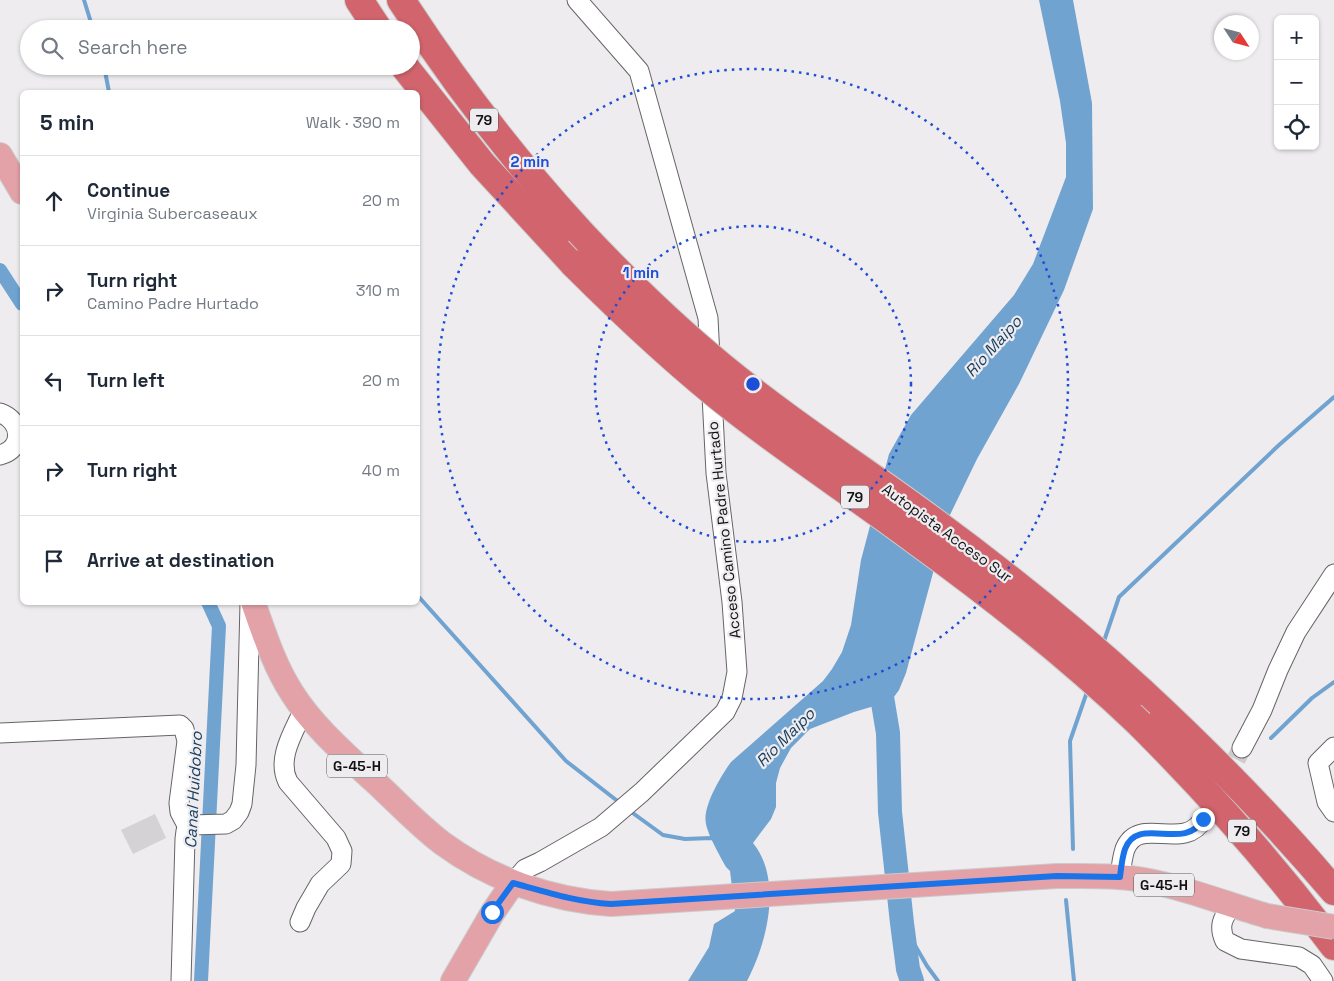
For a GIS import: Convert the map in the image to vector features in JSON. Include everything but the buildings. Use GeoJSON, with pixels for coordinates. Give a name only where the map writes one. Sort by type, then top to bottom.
{"type":"FeatureCollection","features":[{"type":"Feature","properties":{"kind":"highway"},"geometry":{"type":"LineString","coordinates":[[359,0],[372,20]]}},
{"type":"Feature","properties":{"kind":"highway","name":"Autopista Acceso Sur"},"geometry":{"type":"LineString","coordinates":[[400,0],[413,20]]}},
{"type":"Feature","properties":{"kind":"highway","name":"Autopista Acceso Sur"},"geometry":{"type":"LineString","coordinates":[[420,30],[489,126],[539,187],[579,231],[652,305],[722,367],[1014,582],[1096,650],[1141,690],[1223,769],[1261,808],[1334,891]]}},
{"type":"Feature","properties":{"kind":"highway","name":"Autopista Acceso Sur"},"geometry":{"type":"LineString","coordinates":[[411,75],[482,164],[574,264],[635,324],[699,381],[774,439],[915,539],[1010,611],[1078,666],[1140,724],[1205,790],[1242,832],[1296,896],[1334,946]]}},
{"type":"Feature","properties":{"kind":"main road"},"geometry":{"type":"LineString","coordinates":[[0,155],[20,189]]}},
{"type":"Feature","properties":{"kind":"main road","name":"G-45-H"},"geometry":{"type":"LineString","coordinates":[[252,605],[280,672],[292,693],[304,709],[351,760],[440,842],[473,864],[513,883],[563,898],[592,902],[629,903],[1057,876],[1120,877],[1161,884],[1267,916],[1334,927]]}},
{"type":"Feature","properties":{"kind":"main road"},"geometry":{"type":"LineString","coordinates":[[453,981],[492,912],[513,883]]}},
{"type":"Feature","properties":{"kind":"street","name":"Acceso Camino Padre Hurtado"},"geometry":{"type":"LineString","coordinates":[[513,883],[525,869],[601,827],[642,792],[725,712],[732,698],[737,672],[732,602],[716,473],[708,318],[639,70],[577,0]]}},
{"type":"Feature","properties":{"kind":"street"},"geometry":{"type":"LineString","coordinates":[[0,455],[9,452],[17,440],[18,433],[12,415]]}},
{"type":"Feature","properties":{"kind":"street"},"geometry":{"type":"LineString","coordinates":[[1242,748],[1262,710],[1296,632],[1334,574]]}},
{"type":"Feature","properties":{"kind":"street"},"geometry":{"type":"LineString","coordinates":[[0,733],[180,725],[184,729],[187,741],[179,803],[180,812],[202,825],[226,824],[233,820],[242,804],[246,765],[251,605]]}},
{"type":"Feature","properties":{"kind":"street"},"geometry":{"type":"LineString","coordinates":[[300,922],[320,884],[341,864],[342,851],[336,838],[288,782],[284,773],[283,759],[304,709]]}},
{"type":"Feature","properties":{"kind":"street"},"geometry":{"type":"LineString","coordinates":[[1334,747],[1318,763],[1326,802],[1334,812]]}},
{"type":"Feature","properties":{"kind":"street"},"geometry":{"type":"LineString","coordinates":[[1120,877],[1125,850],[1134,838],[1145,833],[1185,834],[1196,830],[1203,819]]}},
{"type":"Feature","properties":{"kind":"street"},"geometry":{"type":"LineString","coordinates":[[182,981],[185,839],[202,825]]}},
{"type":"Feature","properties":{"kind":"street"},"geometry":{"type":"LineString","coordinates":[[1231,906],[1222,920],[1221,932],[1225,940],[1241,949],[1299,957],[1312,966],[1324,981]]}},
{"type":"Feature","properties":{"kind":"water"},"geometry":{"type":"Polygon","coordinates":[[[1039,0],[1073,0],[1092,103],[1093,209],[1064,290],[1019,384],[977,459],[947,521],[906,673],[899,690],[891,701],[854,712],[810,729],[791,748],[780,768],[776,783],[776,807],[771,819],[753,843],[762,858],[768,875],[770,893],[766,930],[761,949],[747,981],[688,981],[709,947],[714,924],[735,911],[730,871],[714,846],[706,824],[707,809],[713,792],[731,762],[823,681],[842,652],[851,625],[861,560],[889,454],[911,415],[1014,295],[1033,264],[1066,177],[1066,143],[1060,101],[1039,0]]]}},
{"type":"Feature","properties":{"kind":"waterway"},"geometry":{"type":"LineString","coordinates":[[84,0],[90,20]]}},
{"type":"Feature","properties":{"kind":"waterway"},"geometry":{"type":"LineString","coordinates":[[106,75],[109,90]]}},
{"type":"Feature","properties":{"kind":"waterway","name":"Canal Huidobro"},"geometry":{"type":"LineString","coordinates":[[0,270],[20,301]]}},
{"type":"Feature","properties":{"kind":"waterway"},"geometry":{"type":"LineString","coordinates":[[1103,644],[1119,597],[1279,445],[1334,397]]}},
{"type":"Feature","properties":{"kind":"waterway"},"geometry":{"type":"LineString","coordinates":[[420,598],[566,761],[620,803]]}},
{"type":"Feature","properties":{"kind":"waterway","name":"Canal Huidobro"},"geometry":{"type":"LineString","coordinates":[[201,981],[219,626],[209,605]]}},
{"type":"Feature","properties":{"kind":"waterway","name":"Río Maipo"},"geometry":{"type":"LineString","coordinates":[[878,673],[888,733],[890,812],[902,923],[908,969],[912,981]]}},
{"type":"Feature","properties":{"kind":"waterway"},"geometry":{"type":"LineString","coordinates":[[1271,738],[1312,698],[1334,682]]}},
{"type":"Feature","properties":{"kind":"waterway"},"geometry":{"type":"LineString","coordinates":[[1073,849],[1070,741],[1088,689]]}},
{"type":"Feature","properties":{"kind":"waterway"},"geometry":{"type":"LineString","coordinates":[[630,811],[663,835],[685,839],[711,838],[716,840]]}},
{"type":"Feature","properties":{"kind":"waterway"},"geometry":{"type":"LineString","coordinates":[[1066,900],[1074,981]]}},
{"type":"Feature","properties":{"kind":"waterway"},"geometry":{"type":"LineString","coordinates":[[902,923],[938,981]]}},
{"type":"Feature","properties":{"kind":"tunnel"},"geometry":{"type":"LineString","coordinates":[[1223,784],[1242,748]]}},
{"type":"Feature","properties":{"kind":"route"},"geometry":{"type":"LineString","coordinates":[[492,912],[513,883],[563,898],[611,904],[1057,876],[1101,875],[1120,877],[1125,850],[1134,838],[1152,832],[1185,834],[1196,830],[1203,819]]}}]}
